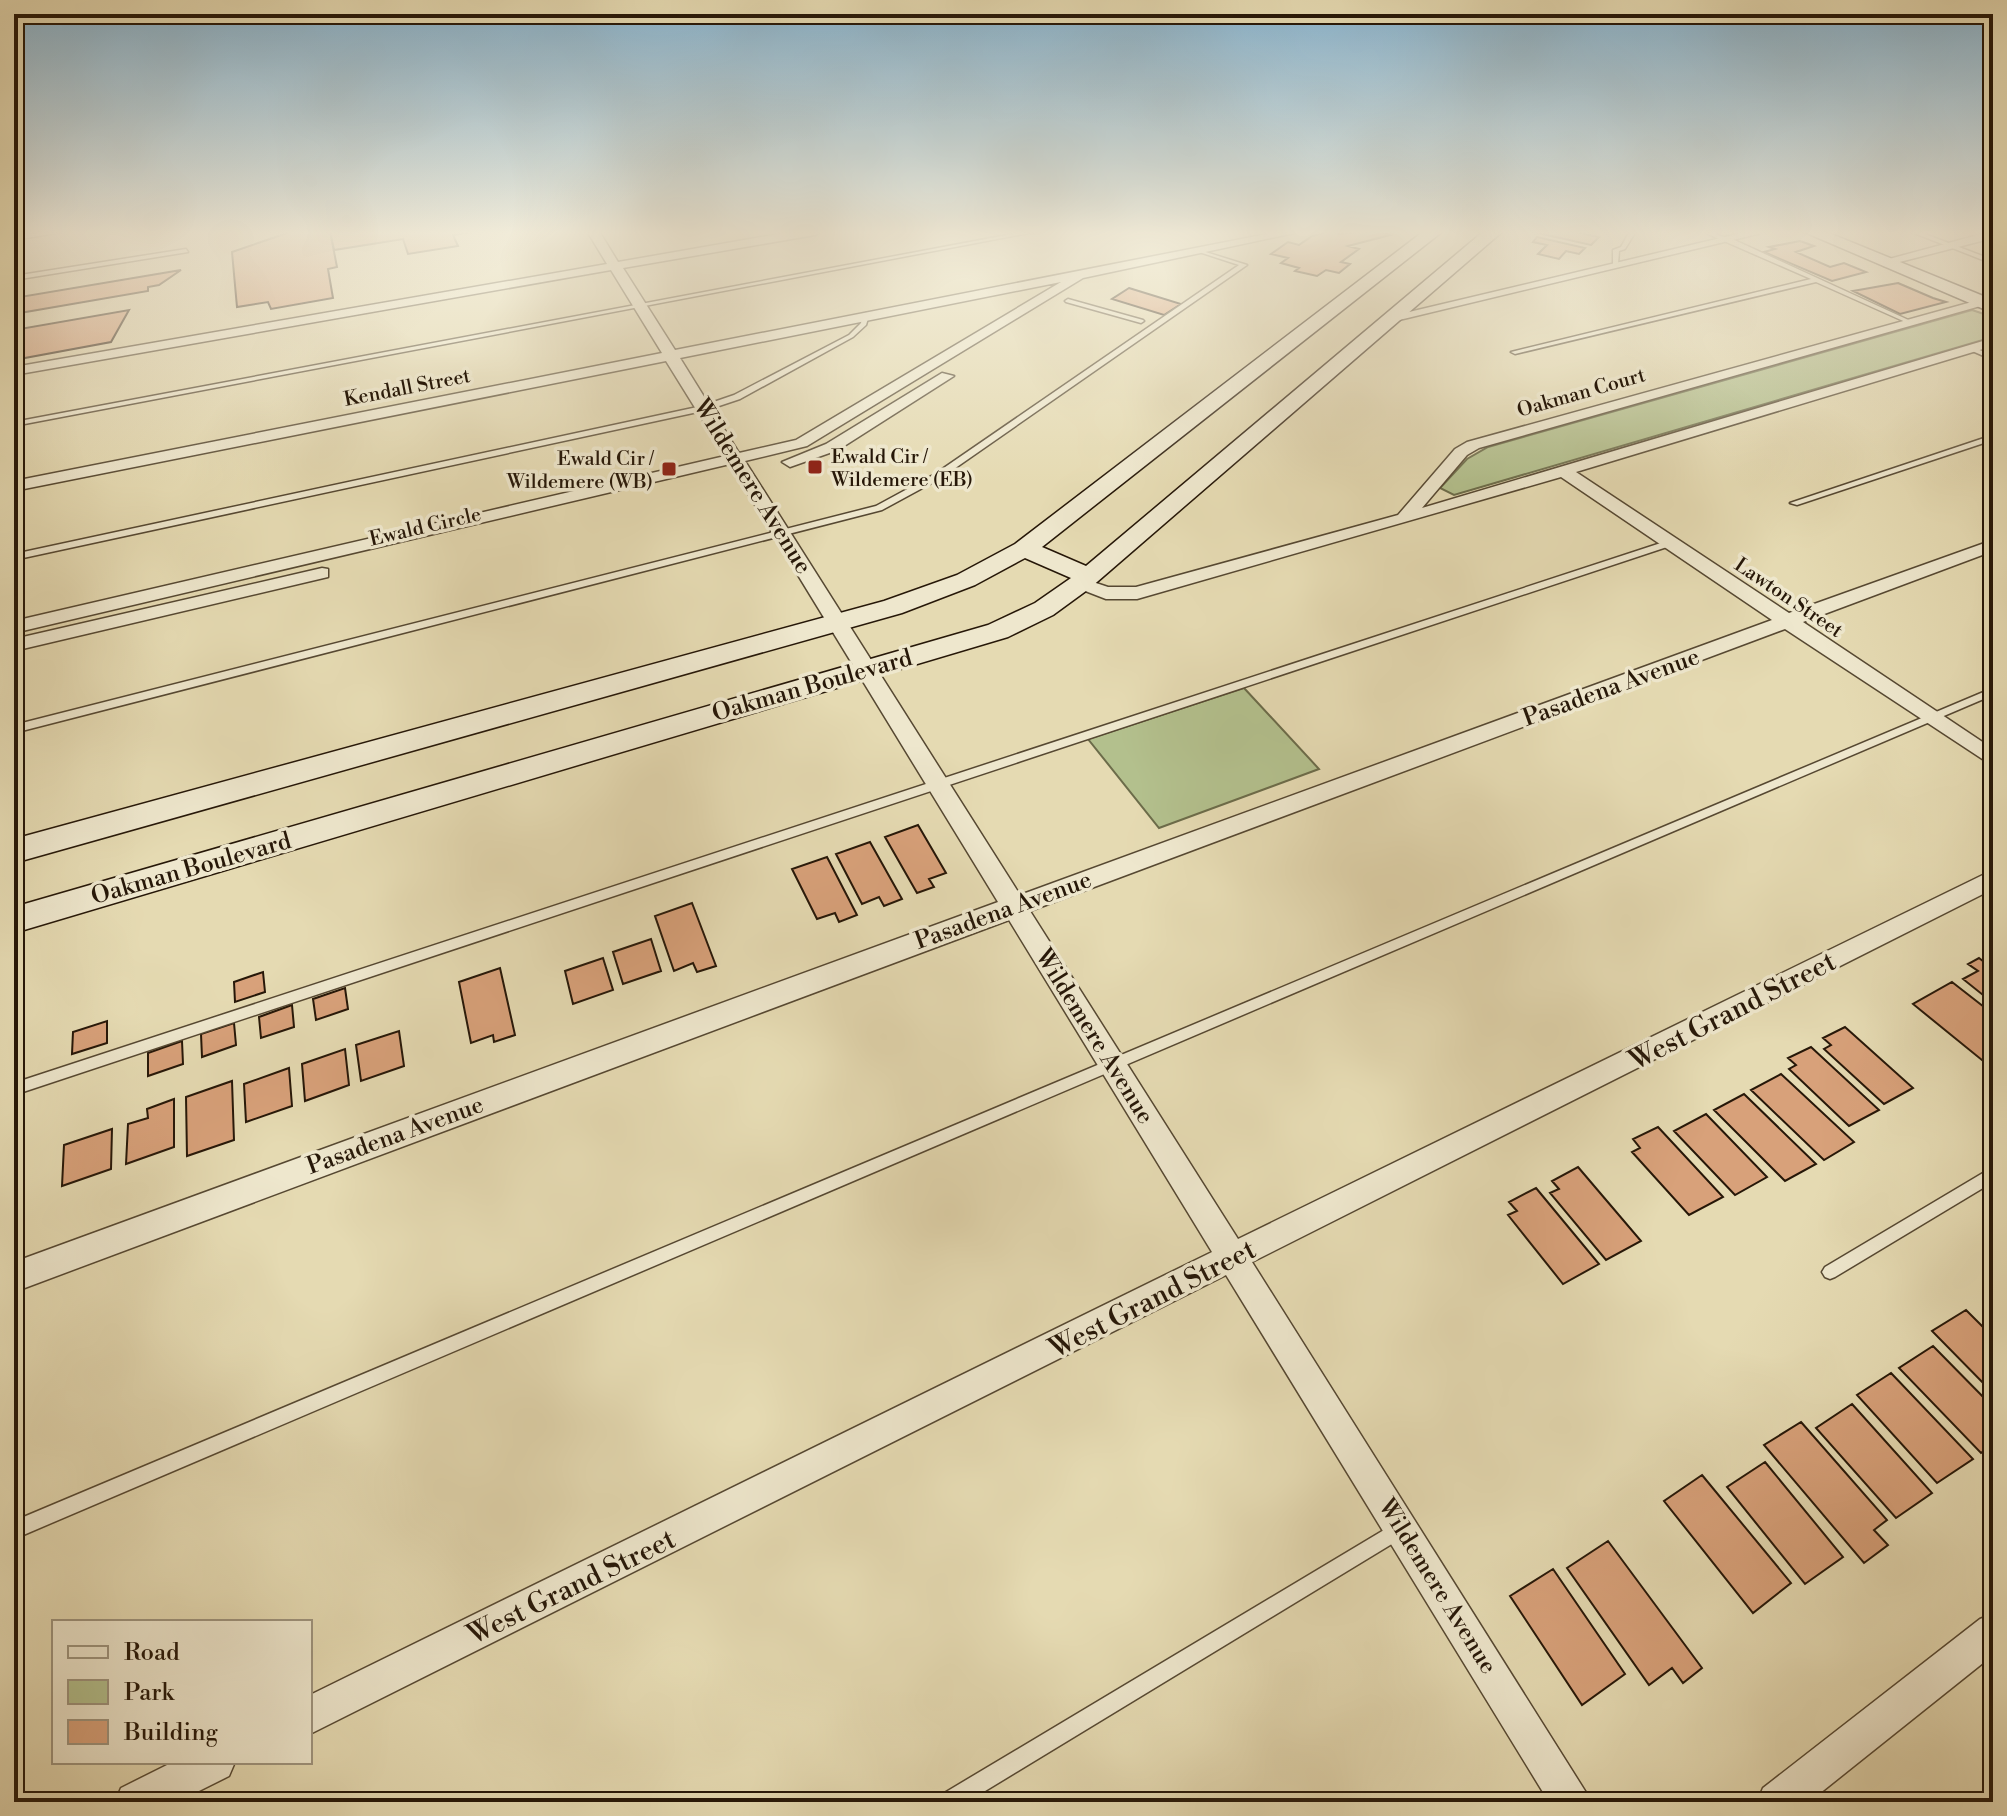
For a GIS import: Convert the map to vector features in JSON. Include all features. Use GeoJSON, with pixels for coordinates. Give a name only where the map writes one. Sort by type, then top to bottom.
{"type":"FeatureCollection","features":[{"type":"Feature","properties":{"kind":"street"},"geometry":{"type":"LineString","coordinates":[[14,371],[332,316]]}},
{"type":"Feature","properties":{"kind":"street","name":"Wildemere Avenue"},"geometry":{"type":"LineString","coordinates":[[645,316],[1572,1802]]}},
{"type":"Feature","properties":{"kind":"street","name":"Kendall Street"},"geometry":{"type":"LineString","coordinates":[[14,486],[862,316]]}},
{"type":"Feature","properties":{"kind":"street","name":"Ewald Circle"},"geometry":{"type":"LineString","coordinates":[[14,645],[741,467],[813,437],[1015,316]]}},
{"type":"Feature","properties":{"kind":"street","name":"Ewald Circle"},"geometry":{"type":"LineString","coordinates":[[14,627],[741,467],[807,457],[832,447],[1044,316]]}},
{"type":"Feature","properties":{"kind":"street"},"geometry":{"type":"LineString","coordinates":[[14,851],[936,593],[992,568],[1024,549],[1324,316]]}},
{"type":"Feature","properties":{"kind":"street"},"geometry":{"type":"LineString","coordinates":[[1395,317],[1400,316]]}},
{"type":"Feature","properties":{"kind":"street","name":"Oakman Court"},"geometry":{"type":"LineString","coordinates":[[1404,519],[1461,452],[1473,445],[1943,316]]}},
{"type":"Feature","properties":{"kind":"street","name":"Oakman Boulevard"},"geometry":{"type":"LineString","coordinates":[[14,920],[998,631],[1044,609],[1085,580],[1395,317]]}},
{"type":"Feature","properties":{"kind":"street"},"geometry":{"type":"LineString","coordinates":[[1024,549],[1106,593],[1137,593],[1404,519],[1993,342]]}},
{"type":"Feature","properties":{"kind":"street","name":"Lawton Street"},"geometry":{"type":"LineString","coordinates":[[1562,470],[1993,759]]}},
{"type":"Feature","properties":{"kind":"street","name":"Pasadena Avenue"},"geometry":{"type":"LineString","coordinates":[[14,1277],[1993,545]]}},
{"type":"Feature","properties":{"kind":"street","name":"West Grand Street"},"geometry":{"type":"LineString","coordinates":[[312,1714],[1234,1259],[1993,879]]}},
{"type":"Feature","properties":{"kind":"street"},"geometry":{"type":"LineString","coordinates":[[1777,1802],[1993,1632]]}},
{"type":"Feature","properties":{"kind":"street"},"geometry":{"type":"LineString","coordinates":[[135,1802],[211,1764]]}},
{"type":"Feature","properties":{"kind":"lane"},"geometry":{"type":"LineString","coordinates":[[14,424],[587,316]]}},
{"type":"Feature","properties":{"kind":"lane"},"geometry":{"type":"LineString","coordinates":[[14,557],[704,408],[737,397],[851,336],[864,324],[866,316]]}},
{"type":"Feature","properties":{"kind":"lane"},"geometry":{"type":"LineString","coordinates":[[1122,316],[1141,321]]}},
{"type":"Feature","properties":{"kind":"lane"},"geometry":{"type":"LineString","coordinates":[[14,729],[879,508],[938,476],[1170,316]]}},
{"type":"Feature","properties":{"kind":"lane"},"geometry":{"type":"LineString","coordinates":[[1515,352],[1667,316]]}},
{"type":"Feature","properties":{"kind":"lane"},"geometry":{"type":"LineString","coordinates":[[1896,316],[1912,323]]}},
{"type":"Feature","properties":{"kind":"lane"},"geometry":{"type":"LineString","coordinates":[[1972,349],[1993,358]]}},
{"type":"Feature","properties":{"kind":"lane"},"geometry":{"type":"LineString","coordinates":[[1794,503],[1993,437]]}},
{"type":"Feature","properties":{"kind":"lane"},"geometry":{"type":"LineString","coordinates":[[14,1089],[1670,543]]}},
{"type":"Feature","properties":{"kind":"lane"},"geometry":{"type":"LineString","coordinates":[[14,1530],[1993,691]]}},
{"type":"Feature","properties":{"kind":"lane"},"geometry":{"type":"LineString","coordinates":[[1830,1272],[1993,1174]]}},
{"type":"Feature","properties":{"kind":"lane"},"geometry":{"type":"LineString","coordinates":[[948,1802],[1402,1528]]}},
{"type":"Feature","properties":{"kind":"green space"},"geometry":{"type":"Polygon","coordinates":[[[1952,316],[1993,317],[1993,337],[1454,495],[1440,488],[1467,459],[1488,447],[1952,316]]]}},
{"type":"Feature","properties":{"kind":"green space"},"geometry":{"type":"Polygon","coordinates":[[[1244,688],[1319,769],[1159,828],[1088,739],[1244,688]]]}},
{"type":"Feature","properties":{"kind":"building"},"geometry":{"type":"Polygon","coordinates":[[[96,316],[126,316],[111,342],[14,360],[14,330],[96,316]]]}},
{"type":"Feature","properties":{"kind":"building"},"geometry":{"type":"Polygon","coordinates":[[[918,825],[946,873],[929,879],[934,887],[917,893],[885,837],[918,825]]]}},
{"type":"Feature","properties":{"kind":"building"},"geometry":{"type":"Polygon","coordinates":[[[870,842],[902,899],[884,906],[879,897],[862,904],[836,854],[870,842]]]}},
{"type":"Feature","properties":{"kind":"building"},"geometry":{"type":"Polygon","coordinates":[[[827,857],[857,915],[839,922],[835,913],[817,919],[792,869],[827,857]]]}},
{"type":"Feature","properties":{"kind":"building"},"geometry":{"type":"Polygon","coordinates":[[[692,903],[716,966],[697,972],[693,963],[674,971],[655,916],[692,903]]]}},
{"type":"Feature","properties":{"kind":"building"},"geometry":{"type":"Polygon","coordinates":[[[651,939],[661,971],[623,984],[613,952],[651,939]]]}},
{"type":"Feature","properties":{"kind":"building"},"geometry":{"type":"Polygon","coordinates":[[[603,958],[613,990],[573,1004],[565,971],[603,958]]]}},
{"type":"Feature","properties":{"kind":"building"},"geometry":{"type":"Polygon","coordinates":[[[1979,958],[1993,969],[1993,1003],[1963,979],[1978,971],[1968,964],[1979,958]]]}},
{"type":"Feature","properties":{"kind":"building"},"geometry":{"type":"Polygon","coordinates":[[[500,968],[515,1035],[494,1042],[493,1035],[471,1043],[459,982],[500,968]]]}},
{"type":"Feature","properties":{"kind":"building"},"geometry":{"type":"Polygon","coordinates":[[[263,972],[265,992],[235,1002],[234,982],[263,972]]]}},
{"type":"Feature","properties":{"kind":"building"},"geometry":{"type":"Polygon","coordinates":[[[1952,982],[1993,1014],[1993,1069],[1913,1004],[1952,982]]]}},
{"type":"Feature","properties":{"kind":"building"},"geometry":{"type":"Polygon","coordinates":[[[345,988],[348,1009],[316,1020],[313,999],[345,988]]]}},
{"type":"Feature","properties":{"kind":"building"},"geometry":{"type":"Polygon","coordinates":[[[292,1005],[294,1027],[261,1038],[259,1017],[292,1005]]]}},
{"type":"Feature","properties":{"kind":"building"},"geometry":{"type":"Polygon","coordinates":[[[107,1021],[107,1043],[72,1054],[73,1032],[107,1021]]]}},
{"type":"Feature","properties":{"kind":"building"},"geometry":{"type":"Polygon","coordinates":[[[234,1023],[236,1045],[202,1057],[201,1034],[234,1023]]]}},
{"type":"Feature","properties":{"kind":"building"},"geometry":{"type":"Polygon","coordinates":[[[1845,1027],[1913,1088],[1884,1104],[1824,1049],[1831,1045],[1823,1038],[1845,1027]]]}},
{"type":"Feature","properties":{"kind":"building"},"geometry":{"type":"Polygon","coordinates":[[[399,1031],[404,1066],[361,1081],[356,1045],[399,1031]]]}},
{"type":"Feature","properties":{"kind":"building"},"geometry":{"type":"Polygon","coordinates":[[[182,1041],[183,1064],[148,1076],[148,1053],[182,1041]]]}},
{"type":"Feature","properties":{"kind":"building"},"geometry":{"type":"Polygon","coordinates":[[[1811,1047],[1879,1110],[1849,1126],[1789,1069],[1796,1065],[1788,1058],[1811,1047]]]}},
{"type":"Feature","properties":{"kind":"building"},"geometry":{"type":"Polygon","coordinates":[[[345,1049],[349,1085],[305,1101],[302,1064],[345,1049]]]}},
{"type":"Feature","properties":{"kind":"building"},"geometry":{"type":"Polygon","coordinates":[[[289,1068],[292,1106],[246,1122],[244,1084],[289,1068]]]}},
{"type":"Feature","properties":{"kind":"building"},"geometry":{"type":"Polygon","coordinates":[[[1781,1074],[1854,1142],[1824,1160],[1751,1090],[1781,1074]]]}},
{"type":"Feature","properties":{"kind":"building"},"geometry":{"type":"Polygon","coordinates":[[[232,1081],[234,1140],[187,1156],[186,1097],[232,1081]]]}},
{"type":"Feature","properties":{"kind":"building"},"geometry":{"type":"Polygon","coordinates":[[[1744,1094],[1816,1164],[1785,1181],[1714,1110],[1744,1094]]]}},
{"type":"Feature","properties":{"kind":"building"},"geometry":{"type":"Polygon","coordinates":[[[174,1099],[174,1147],[126,1164],[128,1124],[148,1118],[147,1109],[174,1099]]]}},
{"type":"Feature","properties":{"kind":"building"},"geometry":{"type":"Polygon","coordinates":[[[1706,1114],[1767,1177],[1735,1195],[1674,1131],[1706,1114]]]}},
{"type":"Feature","properties":{"kind":"building"},"geometry":{"type":"Polygon","coordinates":[[[1658,1127],[1723,1197],[1689,1215],[1632,1152],[1640,1148],[1633,1139],[1658,1127]]]}},
{"type":"Feature","properties":{"kind":"building"},"geometry":{"type":"Polygon","coordinates":[[[112,1129],[111,1169],[62,1186],[64,1145],[112,1129]]]}},
{"type":"Feature","properties":{"kind":"building"},"geometry":{"type":"Polygon","coordinates":[[[1578,1167],[1641,1241],[1606,1260],[1550,1193],[1559,1189],[1552,1181],[1578,1167]]]}},
{"type":"Feature","properties":{"kind":"building"},"geometry":{"type":"Polygon","coordinates":[[[1536,1188],[1599,1264],[1563,1284],[1508,1215],[1517,1211],[1509,1202],[1536,1188]]]}},
{"type":"Feature","properties":{"kind":"building"},"geometry":{"type":"Polygon","coordinates":[[[1966,1310],[1993,1337],[1993,1393],[1932,1331],[1966,1310]]]}},
{"type":"Feature","properties":{"kind":"building"},"geometry":{"type":"Polygon","coordinates":[[[1933,1346],[1993,1407],[1993,1444],[1981,1453],[1899,1368],[1933,1346]]]}},
{"type":"Feature","properties":{"kind":"building"},"geometry":{"type":"Polygon","coordinates":[[[1891,1373],[1973,1459],[1937,1483],[1857,1395],[1891,1373]]]}},
{"type":"Feature","properties":{"kind":"building"},"geometry":{"type":"Polygon","coordinates":[[[1852,1404],[1932,1493],[1896,1518],[1816,1428],[1852,1404]]]}},
{"type":"Feature","properties":{"kind":"building"},"geometry":{"type":"Polygon","coordinates":[[[1801,1422],[1887,1520],[1874,1530],[1888,1545],[1864,1563],[1764,1445],[1801,1422]]]}},
{"type":"Feature","properties":{"kind":"building"},"geometry":{"type":"Polygon","coordinates":[[[1765,1462],[1843,1557],[1805,1584],[1727,1487],[1765,1462]]]}},
{"type":"Feature","properties":{"kind":"building"},"geometry":{"type":"Polygon","coordinates":[[[1702,1475],[1791,1583],[1753,1613],[1664,1501],[1702,1475]]]}},
{"type":"Feature","properties":{"kind":"building"},"geometry":{"type":"Polygon","coordinates":[[[1608,1541],[1702,1668],[1683,1683],[1672,1668],[1649,1685],[1567,1568],[1608,1541]]]}},
{"type":"Feature","properties":{"kind":"building"},"geometry":{"type":"Polygon","coordinates":[[[1553,1569],[1625,1674],[1582,1705],[1510,1596],[1553,1569]]]}},
{"type":"Feature","properties":{"kind":"place","name":"Ewald Cir / Wildemere (EB)"},"geometry":{"type":"Point","coordinates":[815,467]}},
{"type":"Feature","properties":{"kind":"place","name":"Ewald Cir / Wildemere (WB)"},"geometry":{"type":"Point","coordinates":[669,469]}}]}
